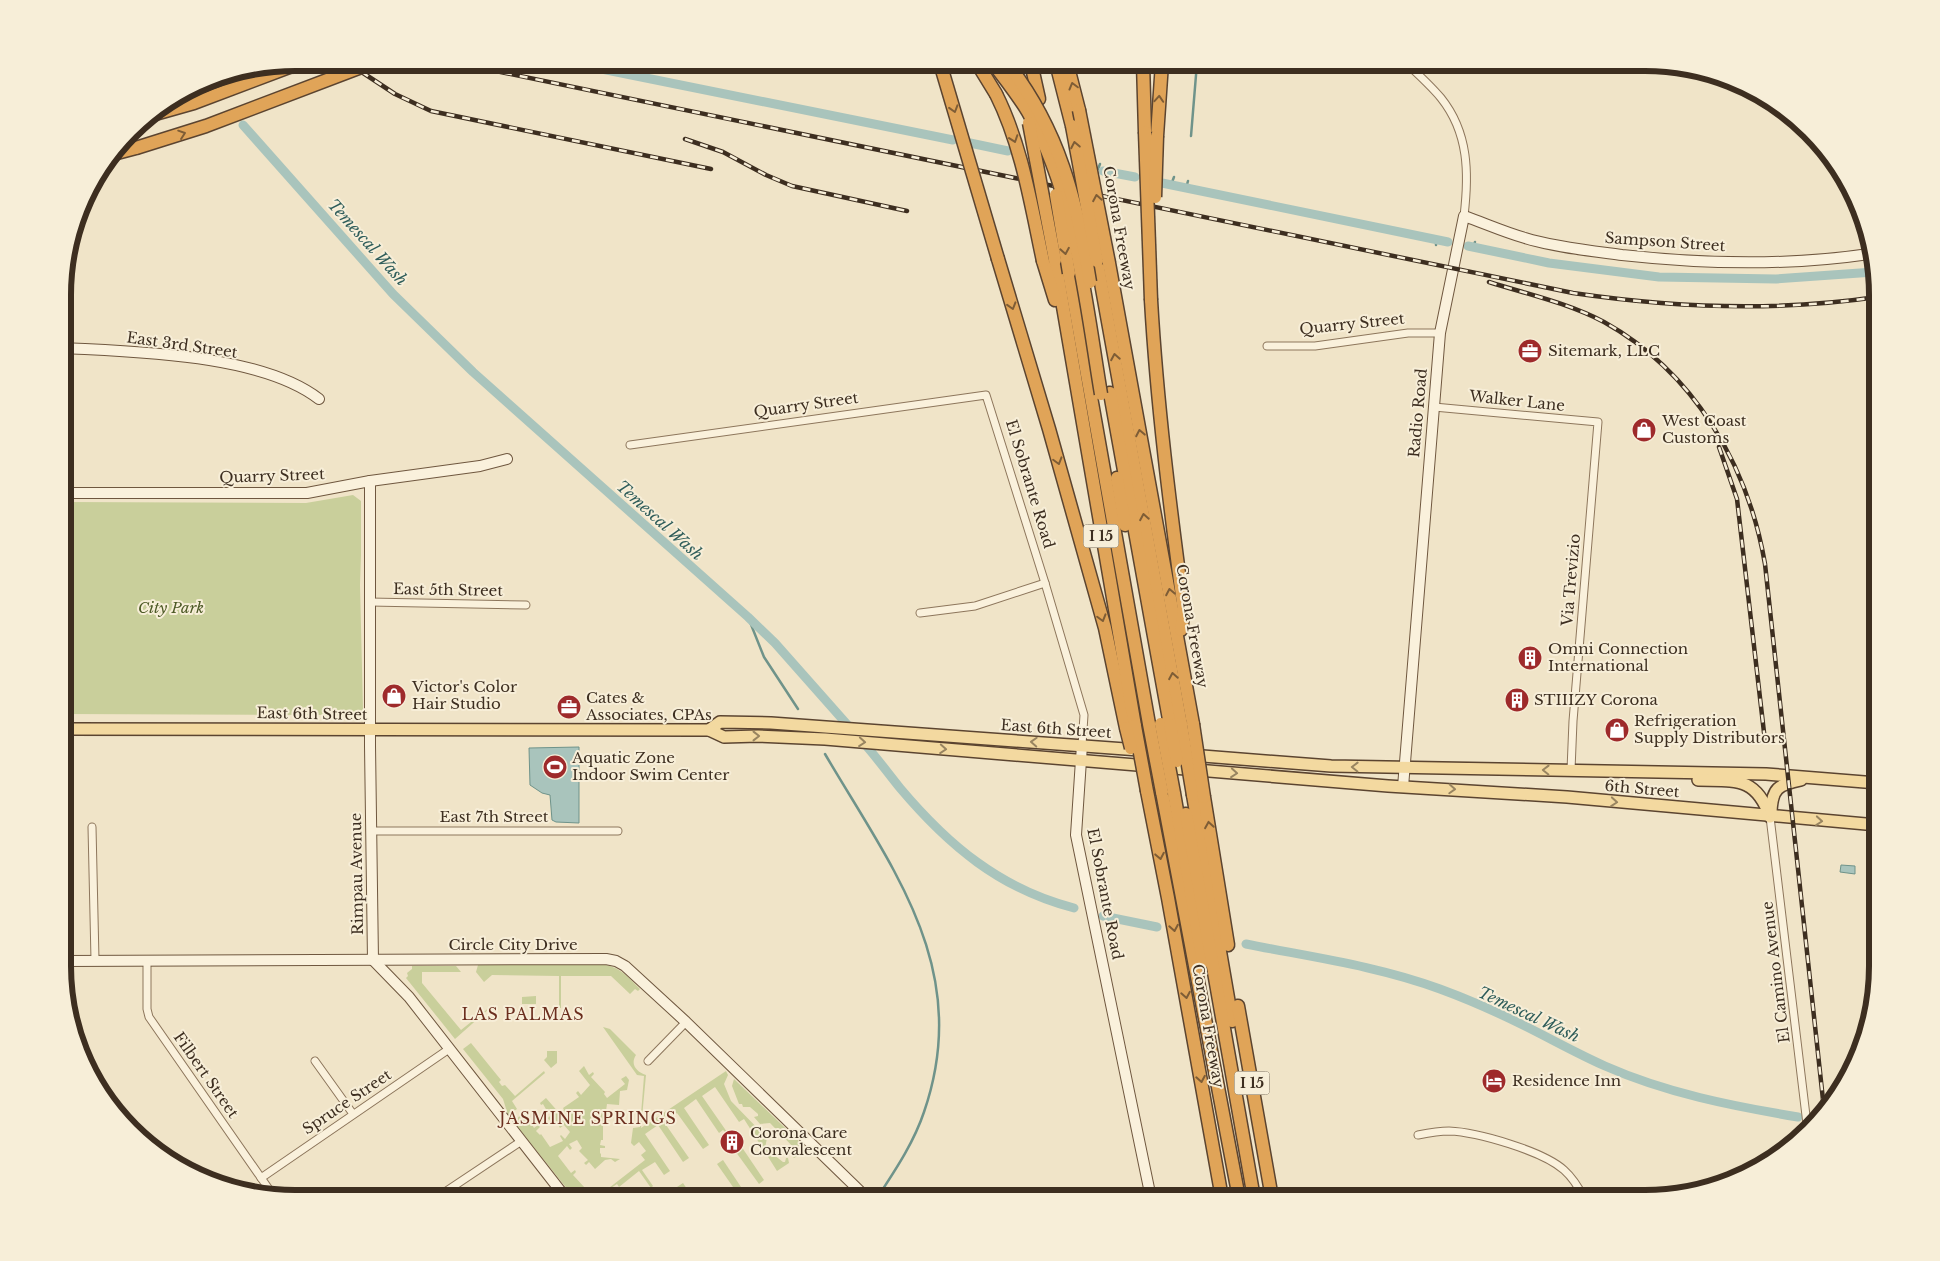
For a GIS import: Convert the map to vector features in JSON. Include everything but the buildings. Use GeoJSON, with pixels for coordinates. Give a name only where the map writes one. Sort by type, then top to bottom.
{"type":"FeatureCollection","features":[{"type":"Feature","properties":{"kind":"highway"},"geometry":{"type":"LineString","coordinates":[[123,151],[215,123],[349,71]]}},
{"type":"Feature","properties":{"kind":"highway"},"geometry":{"type":"LineString","coordinates":[[943,71],[1050,430],[1105,628],[1130,727]]}},
{"type":"Feature","properties":{"kind":"highway"},"geometry":{"type":"LineString","coordinates":[[982,71],[1004,110],[1017,146],[1049,261]]}},
{"type":"Feature","properties":{"kind":"highway"},"geometry":{"type":"LineString","coordinates":[[999,71],[1029,113],[1056,173],[1074,236],[1171,724],[1213,965],[1260,1190]]}},
{"type":"Feature","properties":{"kind":"highway"},"geometry":{"type":"LineString","coordinates":[[1014,71],[1027,89],[1057,147],[1066,173],[1082,233],[1105,394]]}},
{"type":"Feature","properties":{"kind":"highway"},"geometry":{"type":"LineString","coordinates":[[1019,71],[1049,261]]}},
{"type":"Feature","properties":{"kind":"highway"},"geometry":{"type":"LineString","coordinates":[[1033,71],[1069,272],[1171,724]]}},
{"type":"Feature","properties":{"kind":"highway"},"geometry":{"type":"LineString","coordinates":[[1058,71],[1103,262],[1171,724],[1253,1190]]}},
{"type":"Feature","properties":{"kind":"highway","name":"Corona Freeway"},"geometry":{"type":"LineString","coordinates":[[1069,71],[1079,110],[1103,262],[1179,640],[1171,724],[1202,904],[1213,965],[1270,1190]]}},
{"type":"Feature","properties":{"kind":"highway"},"geometry":{"type":"LineString","coordinates":[[1144,71],[1151,134],[1151,300],[1155,373],[1160,427],[1184,611],[1179,640]]}},
{"type":"Feature","properties":{"kind":"highway"},"geometry":{"type":"LineString","coordinates":[[1151,134],[1161,71]]}},
{"type":"Feature","properties":{"kind":"highway"},"geometry":{"type":"LineString","coordinates":[[171,109],[272,73]]}},
{"type":"Feature","properties":{"kind":"highway","name":"I 15"},"geometry":{"type":"LineString","coordinates":[[1049,261],[1070,345],[1130,727]]}},
{"type":"Feature","properties":{"kind":"highway","name":"Corona Freeway"},"geometry":{"type":"LineString","coordinates":[[1130,727],[1129,746],[1141,765],[1147,791],[1221,1190]]}},
{"type":"Feature","properties":{"kind":"highway"},"geometry":{"type":"LineString","coordinates":[[1213,965],[1238,1190]]}},
{"type":"Feature","properties":{"kind":"highway"},"geometry":{"type":"LineString","coordinates":[[1213,965],[1245,1190]]}},
{"type":"Feature","properties":{"kind":"main road","name":"East 6th Street"},"geometry":{"type":"LineString","coordinates":[[709,730],[720,722],[771,722],[1319,765],[1404,768]]}},
{"type":"Feature","properties":{"kind":"main road","name":"East 6th Street"},"geometry":{"type":"LineString","coordinates":[[71,729],[709,730],[724,737],[758,736],[830,739],[1403,787]]}},
{"type":"Feature","properties":{"kind":"main road","name":"6th Street"},"geometry":{"type":"LineString","coordinates":[[1404,768],[1766,774],[1869,781]]}},
{"type":"Feature","properties":{"kind":"main road"},"geometry":{"type":"LineString","coordinates":[[1652,772],[1683,780],[1732,781],[1746,784],[1758,792],[1764,800],[1770,817]]}},
{"type":"Feature","properties":{"kind":"main road"},"geometry":{"type":"LineString","coordinates":[[1770,817],[1772,798],[1776,789],[1788,782],[1830,779]]}},
{"type":"Feature","properties":{"kind":"main road","name":"6th Street"},"geometry":{"type":"LineString","coordinates":[[1403,787],[1550,796],[1869,824]]}},
{"type":"Feature","properties":{"kind":"street","name":"Radio Road"},"geometry":{"type":"LineString","coordinates":[[1403,787],[1440,333],[1460,238],[1468,183],[1465,148],[1455,123],[1441,99],[1415,71]]}},
{"type":"Feature","properties":{"kind":"street","name":"Sampson Street"},"geometry":{"type":"LineString","coordinates":[[1464,216],[1526,239],[1594,252],[1665,260],[1768,262],[1865,254]]}},
{"type":"Feature","properties":{"kind":"street","name":"Quarry Street"},"geometry":{"type":"LineString","coordinates":[[1267,346],[1315,346],[1408,332],[1440,333]]}},
{"type":"Feature","properties":{"kind":"street","name":"East 3rd Street"},"geometry":{"type":"LineString","coordinates":[[71,348],[145,353],[229,364],[293,383],[319,399]]}},
{"type":"Feature","properties":{"kind":"street","name":"Quarry Street"},"geometry":{"type":"LineString","coordinates":[[630,445],[986,395]]}},
{"type":"Feature","properties":{"kind":"street","name":"El Sobrante Road"},"geometry":{"type":"LineString","coordinates":[[986,395],[1084,715],[1076,835],[1149,1190]]}},
{"type":"Feature","properties":{"kind":"street","name":"Walker Lane"},"geometry":{"type":"LineString","coordinates":[[1434,407],[1598,422]]}},
{"type":"Feature","properties":{"kind":"street","name":"Via Trevizio"},"geometry":{"type":"LineString","coordinates":[[1571,770],[1573,722],[1598,422]]}},
{"type":"Feature","properties":{"kind":"street","name":"Quarry Street"},"geometry":{"type":"LineString","coordinates":[[71,493],[307,493],[480,466],[507,459]]}},
{"type":"Feature","properties":{"kind":"street","name":"Rimpau Avenue"},"geometry":{"type":"LineString","coordinates":[[370,482],[370,831],[373,960]]}},
{"type":"Feature","properties":{"kind":"street"},"geometry":{"type":"LineString","coordinates":[[920,614],[975,606],[1045,584]]}},
{"type":"Feature","properties":{"kind":"street","name":"East 5th Street"},"geometry":{"type":"LineString","coordinates":[[370,602],[526,605]]}},
{"type":"Feature","properties":{"kind":"street","name":"El Camino Avenue"},"geometry":{"type":"LineString","coordinates":[[1770,817],[1807,1120]]}},
{"type":"Feature","properties":{"kind":"street"},"geometry":{"type":"LineString","coordinates":[[92,827],[95,960]]}},
{"type":"Feature","properties":{"kind":"street","name":"East 7th Street"},"geometry":{"type":"LineString","coordinates":[[370,831],[618,831]]}},
{"type":"Feature","properties":{"kind":"street","name":"Filbert Street"},"geometry":{"type":"LineString","coordinates":[[147,960],[147,1009],[149,1017],[268,1188]]}},
{"type":"Feature","properties":{"kind":"street"},"geometry":{"type":"LineString","coordinates":[[373,960],[408,997],[559,1190]]}},
{"type":"Feature","properties":{"kind":"street","name":"Circle City Drive"},"geometry":{"type":"LineString","coordinates":[[71,961],[616,961],[625,966],[686,1022],[859,1190]]}},
{"type":"Feature","properties":{"kind":"street"},"geometry":{"type":"LineString","coordinates":[[648,1062],[686,1022]]}},
{"type":"Feature","properties":{"kind":"street","name":"Spruce Street"},"geometry":{"type":"LineString","coordinates":[[261,1178],[449,1049]]}},
{"type":"Feature","properties":{"kind":"street"},"geometry":{"type":"LineString","coordinates":[[315,1061],[354,1114]]}},
{"type":"Feature","properties":{"kind":"street"},"geometry":{"type":"LineString","coordinates":[[1418,1135],[1447,1131],[1464,1133],[1523,1149],[1550,1160],[1564,1170],[1580,1190]]}},
{"type":"Feature","properties":{"kind":"street"},"geometry":{"type":"LineString","coordinates":[[448,1190],[520,1142]]}},
{"type":"Feature","properties":{"kind":"green space","name":"City Park"},"geometry":{"type":"Polygon","coordinates":[[[353,495],[361,501],[360,585],[363,710],[360,715],[71,714],[71,502],[306,503],[353,495]]]}},
{"type":"Feature","properties":{"kind":"green space"},"geometry":{"type":"Polygon","coordinates":[[[478,965],[606,965],[620,971],[640,989],[638,991],[635,989],[630,994],[611,976],[561,976],[561,1008],[559,1008],[559,976],[492,975],[484,982],[476,972],[478,965]]]}},
{"type":"Feature","properties":{"kind":"green space"},"geometry":{"type":"Polygon","coordinates":[[[412,966],[456,966],[461,972],[422,972],[422,983],[461,1030],[490,1008],[455,1039],[406,978],[412,966]]]}},
{"type":"Feature","properties":{"kind":"green space"},"geometry":{"type":"Polygon","coordinates":[[[536,996],[536,1004],[522,1004],[522,997],[536,996]]]}},
{"type":"Feature","properties":{"kind":"green space"},"geometry":{"type":"Polygon","coordinates":[[[603,1027],[610,1029],[636,1055],[634,1058],[635,1067],[639,1072],[646,1075],[641,1128],[726,1071],[728,1075],[724,1084],[731,1101],[767,1138],[765,1148],[783,1162],[788,1158],[789,1163],[777,1171],[744,1119],[739,1122],[715,1087],[702,1096],[726,1133],[723,1130],[719,1133],[696,1099],[684,1108],[709,1145],[703,1149],[677,1113],[664,1122],[689,1158],[683,1162],[658,1125],[645,1134],[670,1171],[664,1175],[655,1162],[642,1170],[653,1186],[651,1188],[639,1171],[619,1187],[617,1184],[606,1190],[645,1160],[641,1155],[646,1151],[639,1142],[634,1146],[631,1143],[633,1128],[640,1127],[644,1076],[637,1075],[603,1027]]]}},
{"type":"Feature","properties":{"kind":"green space"},"geometry":{"type":"Polygon","coordinates":[[[471,1043],[501,1080],[499,1082],[502,1086],[505,1085],[515,1096],[544,1071],[545,1073],[512,1101],[517,1109],[508,1115],[503,1099],[463,1049],[471,1043]]]}},
{"type":"Feature","properties":{"kind":"green space"},"geometry":{"type":"Polygon","coordinates":[[[547,1051],[557,1051],[557,1063],[551,1068],[544,1060],[547,1057],[547,1051]]]}},
{"type":"Feature","properties":{"kind":"green space"},"geometry":{"type":"Polygon","coordinates":[[[584,1066],[589,1075],[593,1072],[594,1074],[591,1077],[605,1092],[604,1094],[607,1098],[625,1084],[621,1079],[626,1076],[629,1080],[627,1090],[620,1091],[619,1105],[607,1104],[603,1116],[608,1117],[608,1120],[603,1119],[603,1140],[601,1140],[600,1145],[605,1146],[605,1148],[600,1148],[601,1157],[620,1159],[615,1162],[611,1159],[605,1160],[595,1169],[589,1162],[586,1165],[584,1163],[588,1160],[579,1151],[582,1148],[577,1140],[569,1144],[572,1148],[570,1150],[567,1146],[558,1156],[571,1173],[575,1170],[576,1172],[573,1175],[585,1188],[582,1190],[568,1190],[516,1125],[516,1121],[524,1112],[534,1128],[538,1125],[540,1127],[536,1131],[541,1134],[550,1147],[563,1141],[560,1136],[565,1139],[570,1132],[564,1125],[560,1128],[554,1117],[549,1120],[548,1118],[552,1114],[540,1103],[546,1098],[560,1114],[564,1110],[563,1108],[579,1097],[576,1093],[578,1091],[581,1095],[590,1085],[579,1071],[584,1066]]]}},
{"type":"Feature","properties":{"kind":"green space"},"geometry":{"type":"Polygon","coordinates":[[[734,1079],[806,1148],[805,1152],[794,1158],[791,1154],[797,1153],[797,1151],[770,1123],[760,1124],[754,1117],[758,1116],[758,1114],[750,1107],[743,1107],[742,1104],[739,1104],[732,1086],[734,1079]]]}},
{"type":"Feature","properties":{"kind":"green space"},"geometry":{"type":"Polygon","coordinates":[[[739,1143],[764,1180],[759,1184],[733,1148],[739,1143]]]}},
{"type":"Feature","properties":{"kind":"green space"},"geometry":{"type":"Polygon","coordinates":[[[723,1160],[743,1190],[735,1190],[717,1164],[723,1160]]]}},
{"type":"Feature","properties":{"kind":"green space"},"geometry":{"type":"Polygon","coordinates":[[[683,1183],[688,1190],[679,1190],[677,1187],[683,1183]]]}},
{"type":"Feature","properties":{"kind":"water","name":"Aquatic Zone Indoor Swim Center"},"geometry":{"type":"Polygon","coordinates":[[[579,747],[579,823],[556,822],[552,820],[550,795],[542,793],[530,785],[529,748],[579,747]]]}},
{"type":"Feature","properties":{"kind":"water"},"geometry":{"type":"Polygon","coordinates":[[[1841,865],[1855,866],[1855,874],[1840,872],[1841,865]]]}},
{"type":"Feature","properties":{"kind":"waterway"},"geometry":{"type":"LineString","coordinates":[[612,71],[953,140]]}},
{"type":"Feature","properties":{"kind":"waterway"},"geometry":{"type":"LineString","coordinates":[[1191,136],[1196,71]]}},
{"type":"Feature","properties":{"kind":"waterway","name":"Temescal Wash"},"geometry":{"type":"LineString","coordinates":[[243,125],[393,294],[473,372],[748,617],[775,643],[852,730]]}},
{"type":"Feature","properties":{"kind":"waterway"},"geometry":{"type":"LineString","coordinates":[[970,143],[1008,151]]}},
{"type":"Feature","properties":{"kind":"waterway"},"geometry":{"type":"LineString","coordinates":[[1098,169],[1100,164]]}},
{"type":"Feature","properties":{"kind":"waterway"},"geometry":{"type":"LineString","coordinates":[[1103,171],[1135,177]]}},
{"type":"Feature","properties":{"kind":"waterway"},"geometry":{"type":"LineString","coordinates":[[1171,185],[1174,177]]}},
{"type":"Feature","properties":{"kind":"waterway"},"geometry":{"type":"LineString","coordinates":[[1186,188],[1188,181]]}},
{"type":"Feature","properties":{"kind":"waterway"},"geometry":{"type":"LineString","coordinates":[[1162,183],[1448,242]]}},
{"type":"Feature","properties":{"kind":"waterway"},"geometry":{"type":"LineString","coordinates":[[1473,247],[1475,242]]}},
{"type":"Feature","properties":{"kind":"waterway"},"geometry":{"type":"LineString","coordinates":[[1468,246],[1549,263],[1659,277],[1776,279],[1867,272]]}},
{"type":"Feature","properties":{"kind":"waterway"},"geometry":{"type":"LineString","coordinates":[[748,617],[764,657],[798,709]]}},
{"type":"Feature","properties":{"kind":"waterway","name":"Temescal Wash"},"geometry":{"type":"LineString","coordinates":[[861,740],[918,809],[977,862],[999,877],[1022,889],[1047,900],[1074,908]]}},
{"type":"Feature","properties":{"kind":"waterway"},"geometry":{"type":"LineString","coordinates":[[825,754],[876,839],[899,881],[918,923],[932,966],[939,1012],[937,1060],[924,1112],[910,1145],[882,1190]]}},
{"type":"Feature","properties":{"kind":"waterway","name":"Temescal Wash"},"geometry":{"type":"LineString","coordinates":[[1103,916],[1157,927]]}},
{"type":"Feature","properties":{"kind":"waterway","name":"Temescal Wash"},"geometry":{"type":"LineString","coordinates":[[1246,944],[1344,963],[1417,981],[1484,1007],[1595,1061],[1652,1084],[1700,1098],[1798,1117]]}},
{"type":"Feature","properties":{"kind":"railway"},"geometry":{"type":"LineString","coordinates":[[360,71],[395,94],[431,111],[711,169]]}},
{"type":"Feature","properties":{"kind":"railway"},"geometry":{"type":"LineString","coordinates":[[496,71],[1573,293],[1649,302],[1725,306],[1801,305],[1869,298]]}},
{"type":"Feature","properties":{"kind":"railway"},"geometry":{"type":"LineString","coordinates":[[685,139],[723,152],[766,175],[792,186],[907,211]]}},
{"type":"Feature","properties":{"kind":"railway"},"geometry":{"type":"LineString","coordinates":[[1489,282],[1576,309],[1604,322],[1636,343],[1665,367],[1690,394],[1712,425],[1730,457],[1745,491],[1757,527],[1765,564],[1823,1102]]}},
{"type":"Feature","properties":{"kind":"railway"},"geometry":{"type":"LineString","coordinates":[[1719,447],[1737,499],[1765,741]]}},
{"type":"Feature","properties":{"kind":"place","name":"Sitemark, LLC"},"geometry":{"type":"Point","coordinates":[1530,351]}},
{"type":"Feature","properties":{"kind":"place","name":"West Coast Customs"},"geometry":{"type":"Point","coordinates":[1644,430]}},
{"type":"Feature","properties":{"kind":"place","name":"Omni Connection International"},"geometry":{"type":"Point","coordinates":[1530,658]}},
{"type":"Feature","properties":{"kind":"place","name":"Victor's Color Hair Studio"},"geometry":{"type":"Point","coordinates":[394,696]}},
{"type":"Feature","properties":{"kind":"place","name":"STIIIZY Corona"},"geometry":{"type":"Point","coordinates":[1517,700]}},
{"type":"Feature","properties":{"kind":"place","name":"Cates & Associates, CPAs"},"geometry":{"type":"Point","coordinates":[569,707]}},
{"type":"Feature","properties":{"kind":"place","name":"Refrigeration Supply Distributors"},"geometry":{"type":"Point","coordinates":[1617,730]}},
{"type":"Feature","properties":{"kind":"place","name":"Aquatic Zone Indoor Swim Center"},"geometry":{"type":"Point","coordinates":[555,767]}},
{"type":"Feature","properties":{"kind":"place","name":"Residence Inn"},"geometry":{"type":"Point","coordinates":[1494,1081]}},
{"type":"Feature","properties":{"kind":"place","name":"Corona Care Convalescent"},"geometry":{"type":"Point","coordinates":[732,1142]}},
{"type":"Feature","properties":{"kind":"district","name":"LAS PALMAS"},"geometry":{"type":"Point","coordinates":[523,1014]}},
{"type":"Feature","properties":{"kind":"district","name":"JASMINE SPRINGS"},"geometry":{"type":"Point","coordinates":[588,1118]}}]}
